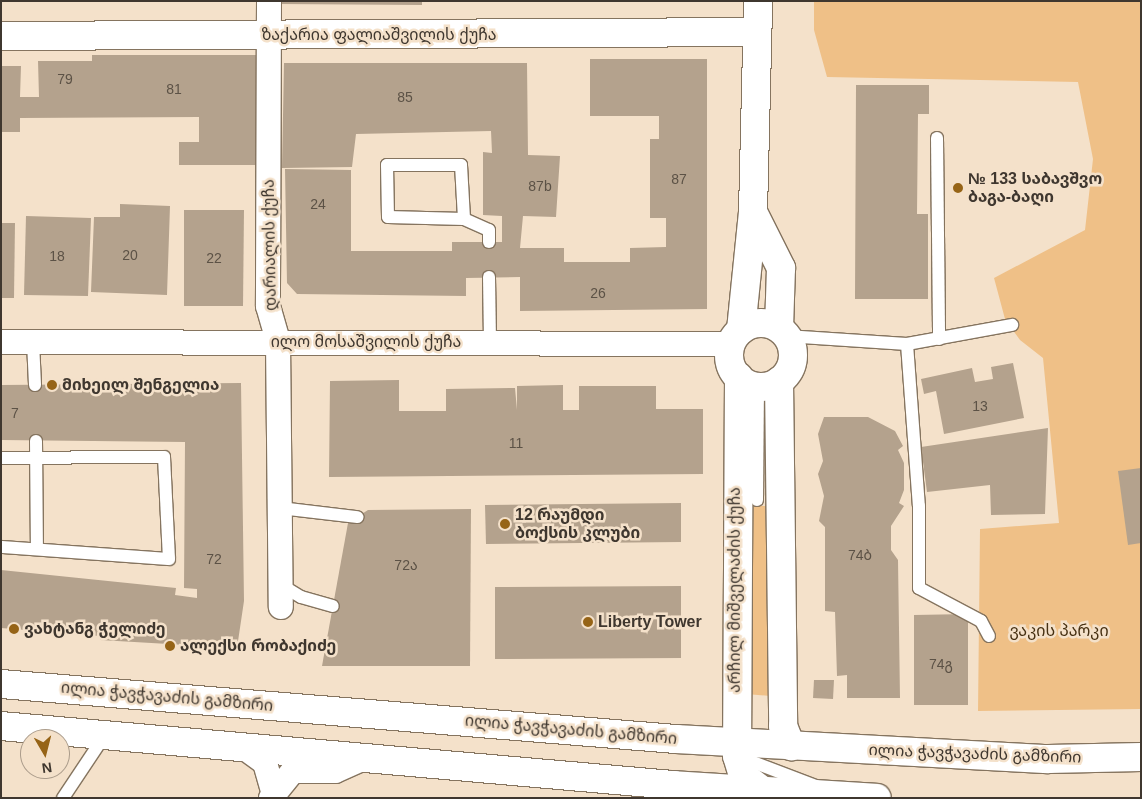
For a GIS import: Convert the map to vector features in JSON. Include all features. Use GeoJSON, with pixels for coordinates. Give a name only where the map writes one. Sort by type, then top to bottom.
{"type":"FeatureCollection","features":[{"type":"Feature","properties":{"kind":"street","name":"დარიალის ქუჩა"},"geometry":{"type":"LineString","coordinates":[[269,1],[268,306],[278,342],[281,596]]}},
{"type":"Feature","properties":{"kind":"street"},"geometry":{"type":"LineString","coordinates":[[758,1],[753,212],[736,337],[729,359],[759,382],[783,726],[792,746]]}},
{"type":"Feature","properties":{"kind":"street","name":"ზაქარია ფალიაშვილის ქუჩა"},"geometry":{"type":"LineString","coordinates":[[1,36],[757,32]]}},
{"type":"Feature","properties":{"kind":"street"},"geometry":{"type":"LineString","coordinates":[[753,212],[780,268],[783,332],[792,364],[759,382]]}},
{"type":"Feature","properties":{"kind":"street"},"geometry":{"type":"LineString","coordinates":[[736,337],[760,323],[783,332]]}},
{"type":"Feature","properties":{"kind":"street","name":"ილო მოსაშვილის ქუჩა"},"geometry":{"type":"LineString","coordinates":[[1,342],[490,342],[736,337]]}},
{"type":"Feature","properties":{"kind":"street","name":"არჩილ მიშველაძის ქუჩა"},"geometry":{"type":"LineString","coordinates":[[759,382],[737,749],[743,776],[763,791]]}},
{"type":"Feature","properties":{"kind":"street","name":"ილია ჭავჭავაძის გამზირი"},"geometry":{"type":"LineString","coordinates":[[1,684],[676,739],[737,749],[792,746],[1048,759],[1141,757]]}},
{"type":"Feature","properties":{"kind":"street"},"geometry":{"type":"LineString","coordinates":[[1,726],[242,746],[362,759],[763,791],[877,798]]}},
{"type":"Feature","properties":{"kind":"street"},"geometry":{"type":"LineString","coordinates":[[242,746],[266,763],[272,794]]}},
{"type":"Feature","properties":{"kind":"street"},"geometry":{"type":"LineString","coordinates":[[272,794],[293,771],[335,771],[362,759]]}},
{"type":"Feature","properties":{"kind":"lane"},"geometry":{"type":"LineString","coordinates":[[938,138],[939,339]]}},
{"type":"Feature","properties":{"kind":"lane"},"geometry":{"type":"LineString","coordinates":[[464,219],[461,165],[388,165],[388,217],[464,219],[489,230],[489,242]]}},
{"type":"Feature","properties":{"kind":"lane"},"geometry":{"type":"LineString","coordinates":[[489,278],[490,342]]}},
{"type":"Feature","properties":{"kind":"lane"},"geometry":{"type":"LineString","coordinates":[[783,332],[907,344],[1012,325]]}},
{"type":"Feature","properties":{"kind":"lane"},"geometry":{"type":"LineString","coordinates":[[33,342],[35,385]]}},
{"type":"Feature","properties":{"kind":"lane"},"geometry":{"type":"LineString","coordinates":[[907,344],[919,506],[920,588],[981,621],[989,636]]}},
{"type":"Feature","properties":{"kind":"lane"},"geometry":{"type":"LineString","coordinates":[[757,500],[759,382]]}},
{"type":"Feature","properties":{"kind":"lane"},"geometry":{"type":"LineString","coordinates":[[36,440],[37,549]]}},
{"type":"Feature","properties":{"kind":"lane"},"geometry":{"type":"LineString","coordinates":[[1,458],[164,457],[168,560],[1,547]]}},
{"type":"Feature","properties":{"kind":"lane"},"geometry":{"type":"LineString","coordinates":[[280,508],[357,517]]}},
{"type":"Feature","properties":{"kind":"lane"},"geometry":{"type":"LineString","coordinates":[[281,596],[301,597],[333,606]]}},
{"type":"Feature","properties":{"kind":"lane"},"geometry":{"type":"LineString","coordinates":[[64,798],[105,735]]}},
{"type":"Feature","properties":{"kind":"lane"},"geometry":{"type":"LineString","coordinates":[[737,749],[836,796]]}},
{"type":"Feature","properties":{"kind":"green space","name":"ვაკის პარკი"},"geometry":{"type":"Polygon","coordinates":[[[814,1],[1141,1],[1141,709],[978,711],[980,529],[1059,523],[1043,358],[1020,340],[1005,319],[994,278],[1085,230],[1093,159],[1078,82],[827,77],[814,30],[814,1]]]}},
{"type":"Feature","properties":{"kind":"green space"},"geometry":{"type":"Polygon","coordinates":[[[746,506],[768,506],[771,696],[746,694],[746,506]]]}},
{"type":"Feature","properties":{"kind":"building"},"geometry":{"type":"Polygon","coordinates":[[[280,1],[422,1],[422,5],[280,4],[280,1]]]}},
{"type":"Feature","properties":{"kind":"building"},"geometry":{"type":"Polygon","coordinates":[[[92,55],[257,55],[256,165],[179,165],[179,142],[199,142],[199,117],[20,118],[20,132],[1,132],[1,66],[21,66],[20,97],[39,97],[38,61],[92,61],[92,55]]]}},
{"type":"Feature","properties":{"kind":"building"},"geometry":{"type":"Polygon","coordinates":[[[590,59],[707,59],[707,309],[520,311],[520,277],[466,278],[466,296],[297,294],[287,283],[285,169],[351,170],[351,251],[452,251],[452,242],[502,242],[502,216],[483,215],[483,152],[492,153],[491,131],[356,134],[352,167],[282,168],[284,63],[527,63],[528,155],[560,156],[556,217],[523,216],[520,248],[564,248],[564,262],[630,262],[630,248],[666,247],[666,218],[650,218],[650,139],[659,139],[659,116],[590,116],[590,59]]]}},
{"type":"Feature","properties":{"kind":"building"},"geometry":{"type":"Polygon","coordinates":[[[856,85],[929,85],[929,114],[918,114],[917,214],[928,214],[928,299],[855,299],[856,85]]]}},
{"type":"Feature","properties":{"kind":"building"},"geometry":{"type":"Polygon","coordinates":[[[120,204],[170,206],[167,295],[91,292],[94,217],[120,217],[120,204]]]}},
{"type":"Feature","properties":{"kind":"building"},"geometry":{"type":"Polygon","coordinates":[[[184,210],[244,210],[243,306],[184,306],[184,210]]]}},
{"type":"Feature","properties":{"kind":"building"},"geometry":{"type":"Polygon","coordinates":[[[26,216],[91,218],[88,296],[24,295],[26,216]]]}},
{"type":"Feature","properties":{"kind":"building"},"geometry":{"type":"Polygon","coordinates":[[[1,223],[15,223],[14,298],[1,298],[1,223]]]}},
{"type":"Feature","properties":{"kind":"building"},"geometry":{"type":"Polygon","coordinates":[[[1013,363],[1024,418],[944,434],[936,391],[924,394],[921,379],[972,368],[975,382],[993,379],[991,367],[1013,363]]]}},
{"type":"Feature","properties":{"kind":"building"},"geometry":{"type":"Polygon","coordinates":[[[399,380],[399,411],[446,411],[446,389],[515,388],[517,410],[517,386],[563,385],[563,410],[579,410],[579,386],[656,386],[656,409],[703,409],[703,474],[329,477],[330,381],[399,380]]]}},
{"type":"Feature","properties":{"kind":"building"},"geometry":{"type":"Polygon","coordinates":[[[241,383],[244,601],[237,648],[100,640],[101,636],[1,628],[1,570],[176,588],[175,595],[197,598],[197,589],[184,588],[185,442],[1,440],[1,385],[241,383]]]}},
{"type":"Feature","properties":{"kind":"building"},"geometry":{"type":"Polygon","coordinates":[[[824,417],[868,417],[895,431],[903,446],[898,450],[904,463],[904,490],[899,503],[904,506],[891,526],[891,550],[898,560],[900,698],[847,698],[847,675],[837,676],[835,612],[825,611],[825,527],[819,521],[824,496],[818,474],[823,461],[818,434],[824,417]]]}},
{"type":"Feature","properties":{"kind":"building"},"geometry":{"type":"Polygon","coordinates":[[[1048,428],[1045,514],[991,515],[990,485],[927,492],[921,447],[1048,428]]]}},
{"type":"Feature","properties":{"kind":"building"},"geometry":{"type":"Polygon","coordinates":[[[1141,468],[1141,543],[1128,545],[1118,471],[1141,468]]]}},
{"type":"Feature","properties":{"kind":"building"},"geometry":{"type":"Polygon","coordinates":[[[681,503],[681,542],[486,544],[485,505],[681,503]]]}},
{"type":"Feature","properties":{"kind":"building"},"geometry":{"type":"Polygon","coordinates":[[[471,509],[470,666],[322,666],[348,523],[368,510],[471,509]]]}},
{"type":"Feature","properties":{"kind":"building","name":"Liberty Tower"},"geometry":{"type":"Polygon","coordinates":[[[681,586],[681,658],[495,659],[495,587],[681,586]]]}},
{"type":"Feature","properties":{"kind":"building"},"geometry":{"type":"Polygon","coordinates":[[[968,614],[968,705],[914,705],[914,615],[968,614]]]}},
{"type":"Feature","properties":{"kind":"building"},"geometry":{"type":"Polygon","coordinates":[[[814,680],[834,680],[833,699],[813,698],[814,680]]]}},
{"type":"Feature","properties":{"kind":"place","name":"№ 133 საბავშვო ბაგა-ბაღი"},"geometry":{"type":"Point","coordinates":[958,188]}},
{"type":"Feature","properties":{"kind":"place","name":"მიხეილ შენგელია"},"geometry":{"type":"Point","coordinates":[52,385]}},
{"type":"Feature","properties":{"kind":"place","name":"12 რაუმდი ბოქსის კლუბი"},"geometry":{"type":"Point","coordinates":[505,524]}},
{"type":"Feature","properties":{"kind":"place","name":"Liberty Tower"},"geometry":{"type":"Point","coordinates":[588,622]}},
{"type":"Feature","properties":{"kind":"place","name":"ვახტანგ ჭელიძე"},"geometry":{"type":"Point","coordinates":[14,629]}},
{"type":"Feature","properties":{"kind":"place","name":"ალექსი რობაქიძე"},"geometry":{"type":"Point","coordinates":[170,646]}}]}
